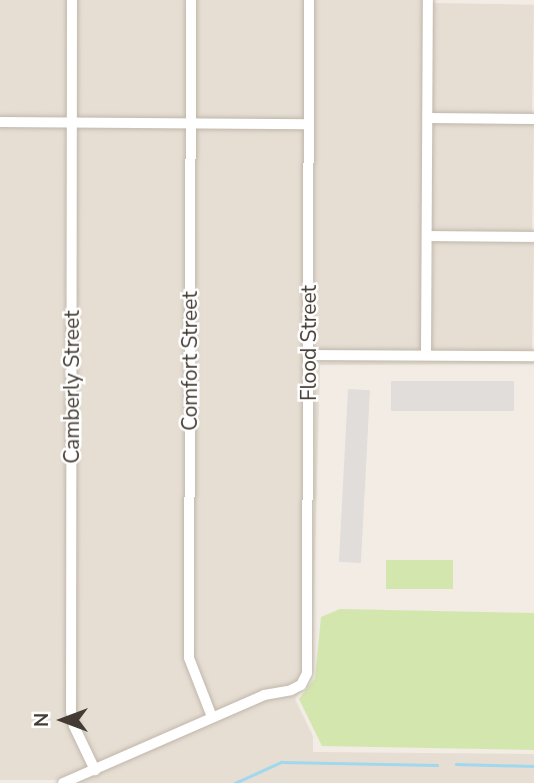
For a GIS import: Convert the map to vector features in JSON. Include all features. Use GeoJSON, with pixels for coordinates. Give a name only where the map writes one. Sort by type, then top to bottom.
{"type":"FeatureCollection","features":[{"type":"Feature","properties":{"kind":"street","name":"Camberly Street"},"geometry":{"type":"LineString","coordinates":[[72,0],[71,711],[74,726],[95,769]]}},
{"type":"Feature","properties":{"kind":"street","name":"Comfort Street"},"geometry":{"type":"LineString","coordinates":[[191,0],[189,658],[212,718]]}},
{"type":"Feature","properties":{"kind":"street","name":"Flood Street"},"geometry":{"type":"LineString","coordinates":[[212,718],[264,695],[301,685],[307,673],[309,0]]}},
{"type":"Feature","properties":{"kind":"street"},"geometry":{"type":"LineString","coordinates":[[426,355],[428,0]]}},
{"type":"Feature","properties":{"kind":"street"},"geometry":{"type":"LineString","coordinates":[[428,118],[534,119]]}},
{"type":"Feature","properties":{"kind":"street"},"geometry":{"type":"LineString","coordinates":[[0,122],[309,124]]}},
{"type":"Feature","properties":{"kind":"street"},"geometry":{"type":"LineString","coordinates":[[428,236],[534,237]]}},
{"type":"Feature","properties":{"kind":"street"},"geometry":{"type":"LineString","coordinates":[[310,355],[534,356]]}},
{"type":"Feature","properties":{"kind":"street"},"geometry":{"type":"LineString","coordinates":[[63,783],[212,718]]}},
{"type":"Feature","properties":{"kind":"shaded area"},"geometry":{"type":"Polygon","coordinates":[[[0,0],[67,0],[67,118],[0,118],[0,0]]]}},
{"type":"Feature","properties":{"kind":"shaded area"},"geometry":{"type":"Polygon","coordinates":[[[77,0],[186,0],[186,119],[77,119],[77,0]]]}},
{"type":"Feature","properties":{"kind":"shaded area"},"geometry":{"type":"Polygon","coordinates":[[[196,0],[304,0],[304,120],[196,120],[196,0]]]}},
{"type":"Feature","properties":{"kind":"shaded area"},"geometry":{"type":"Polygon","coordinates":[[[314,0],[423,0],[423,351],[314,351],[314,0]]]}},
{"type":"Feature","properties":{"kind":"shaded area"},"geometry":{"type":"Polygon","coordinates":[[[433,3],[534,5],[532,115],[431,113],[433,3]]]}},
{"type":"Feature","properties":{"kind":"shaded area"},"geometry":{"type":"Polygon","coordinates":[[[433,122],[534,124],[532,234],[431,232],[433,122]]]}},
{"type":"Feature","properties":{"kind":"shaded area"},"geometry":{"type":"Polygon","coordinates":[[[0,127],[67,128],[66,711],[89,767],[58,780],[0,780],[0,127]]]}},
{"type":"Feature","properties":{"kind":"shaded area"},"geometry":{"type":"Polygon","coordinates":[[[77,128],[186,129],[184,658],[206,715],[98,763],[79,725],[76,710],[77,128]]]}},
{"type":"Feature","properties":{"kind":"shaded area"},"geometry":{"type":"Polygon","coordinates":[[[304,128],[302,672],[297,682],[290,686],[215,711],[194,658],[196,129],[304,128]]]}},
{"type":"Feature","properties":{"kind":"shaded area"},"geometry":{"type":"Polygon","coordinates":[[[433,241],[534,243],[532,353],[431,351],[433,241]]]}},
{"type":"Feature","properties":{"kind":"shaded area"},"geometry":{"type":"Polygon","coordinates":[[[315,360],[534,360],[534,364],[320,365],[312,667],[315,360]]]}},
{"type":"Feature","properties":{"kind":"shaded area"},"geometry":{"type":"Polygon","coordinates":[[[391,381],[514,381],[514,411],[391,411],[391,381]]]}},
{"type":"Feature","properties":{"kind":"shaded area"},"geometry":{"type":"Polygon","coordinates":[[[348,389],[370,390],[361,563],[339,562],[348,389]]]}},
{"type":"Feature","properties":{"kind":"shaded area"},"geometry":{"type":"Polygon","coordinates":[[[300,691],[295,699],[313,736],[313,752],[534,754],[534,783],[77,783],[266,699],[300,691]]]}},
{"type":"Feature","properties":{"kind":"green space"},"geometry":{"type":"Polygon","coordinates":[[[386,560],[453,560],[453,589],[386,589],[386,560]]]}},
{"type":"Feature","properties":{"kind":"green space"},"geometry":{"type":"Polygon","coordinates":[[[340,609],[534,613],[534,750],[322,746],[299,699],[315,678],[321,617],[340,609]]]}},
{"type":"Feature","properties":{"kind":"waterway"},"geometry":{"type":"LineString","coordinates":[[235,783],[281,762],[437,765]]}},
{"type":"Feature","properties":{"kind":"waterway"},"geometry":{"type":"LineString","coordinates":[[456,764],[534,766]]}}]}
